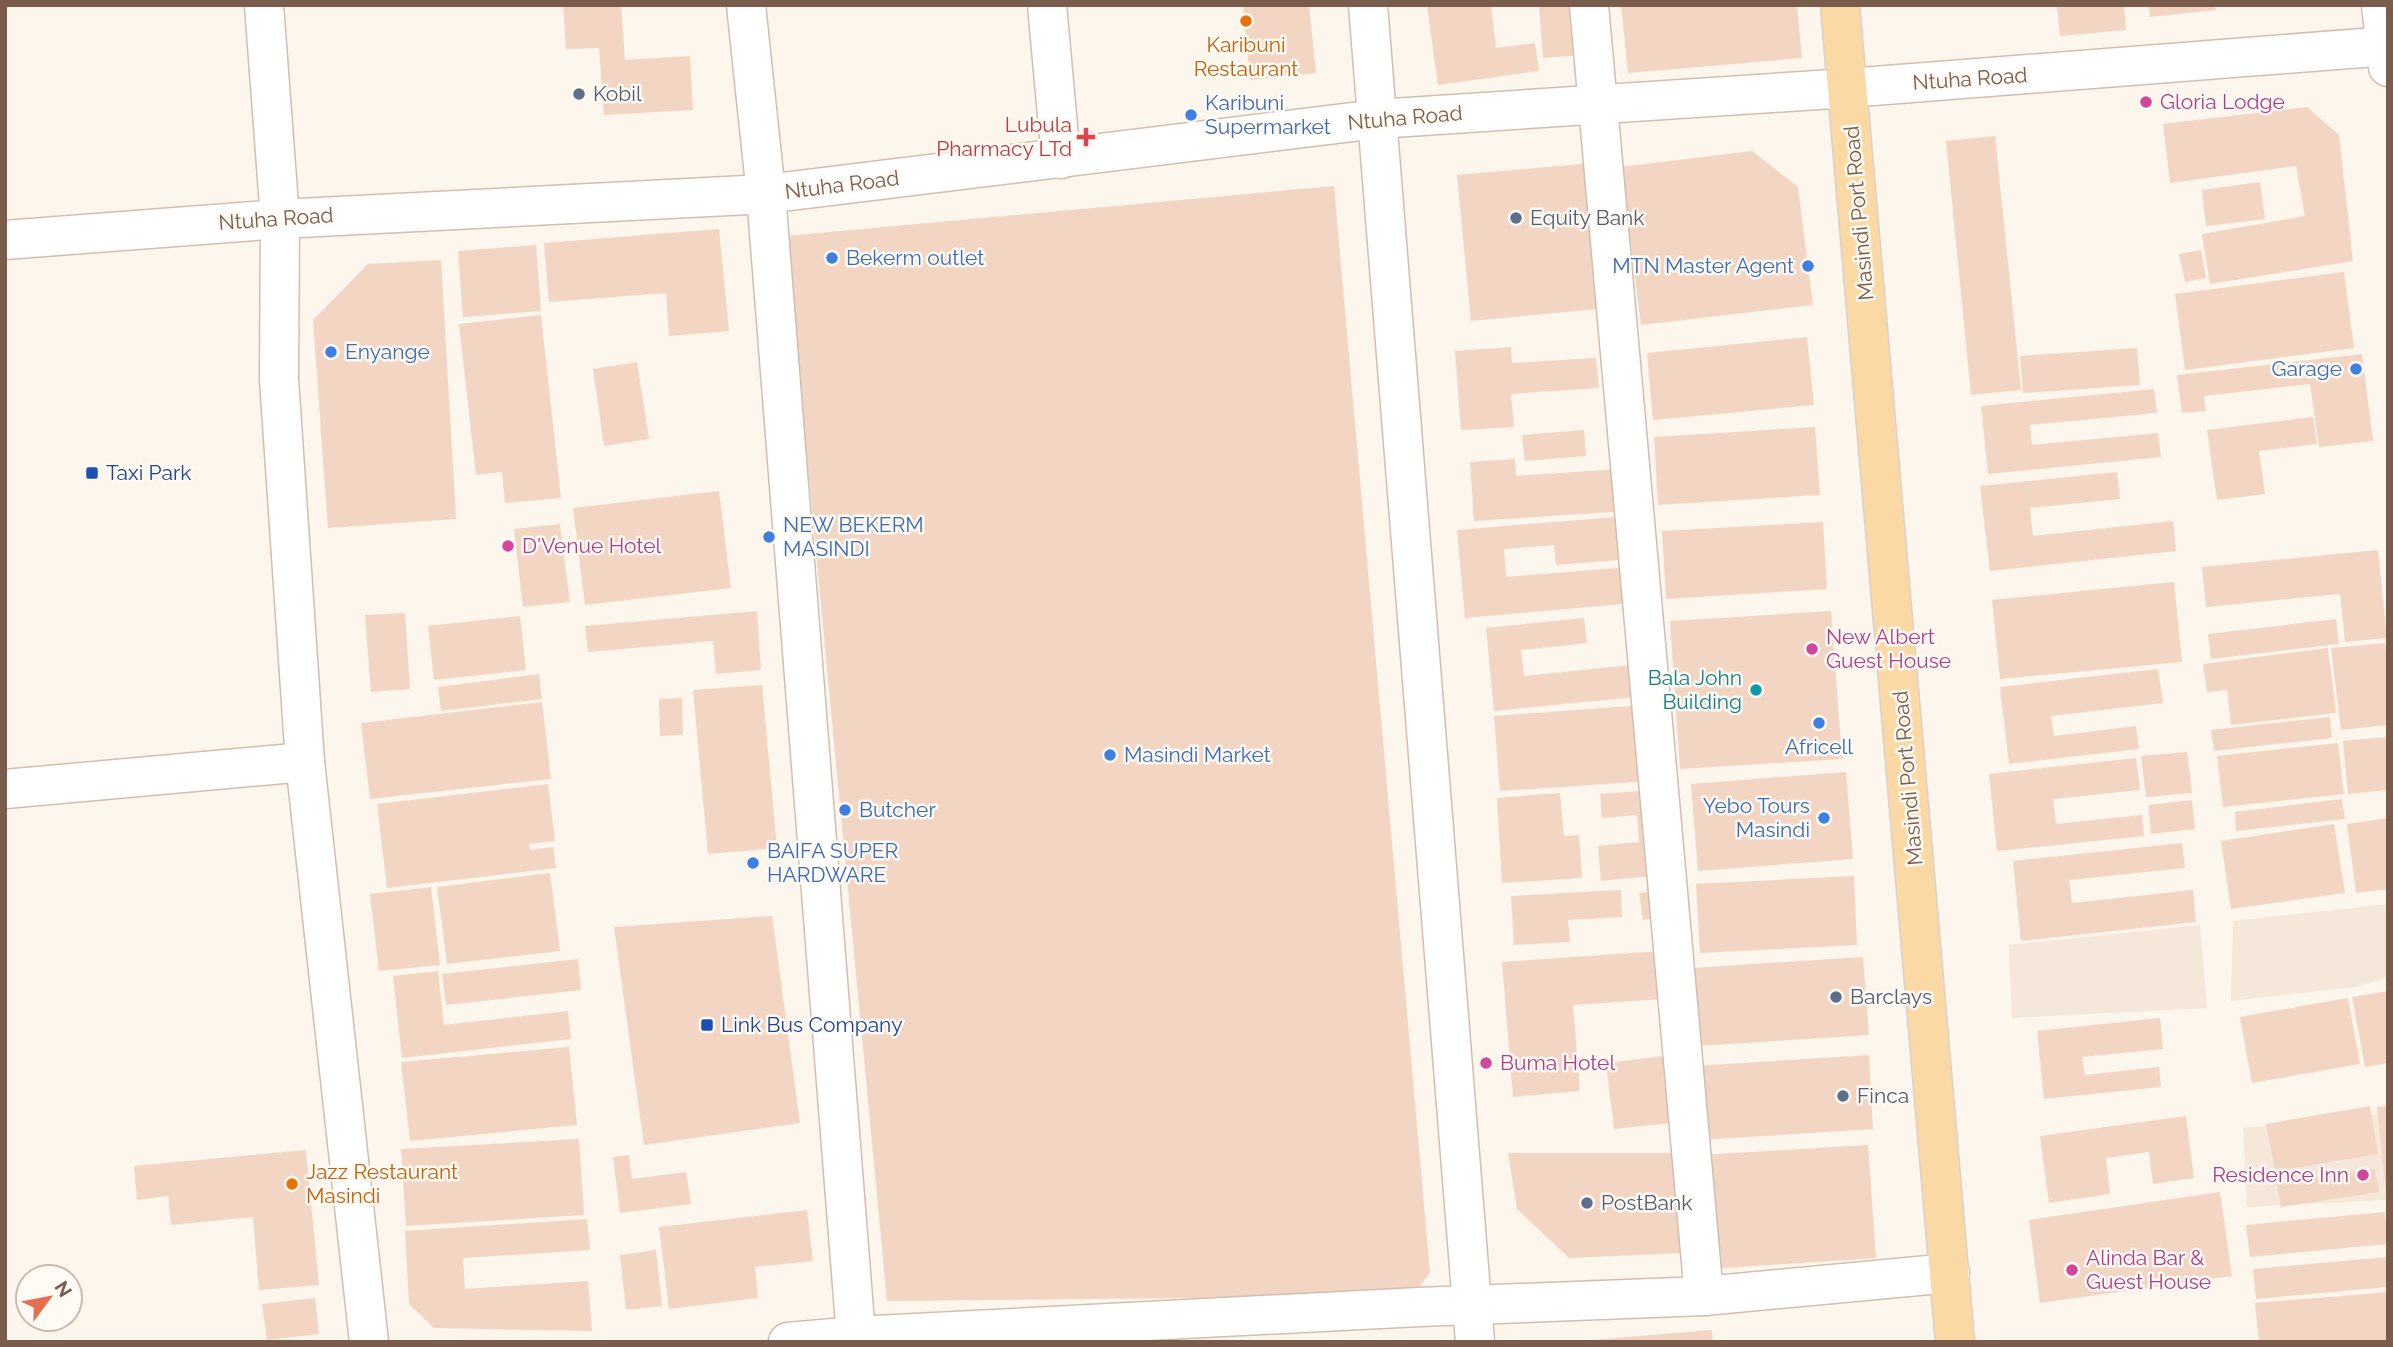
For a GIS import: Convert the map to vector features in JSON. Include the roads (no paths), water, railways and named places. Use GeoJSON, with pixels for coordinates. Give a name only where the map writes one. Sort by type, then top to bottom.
{"type":"FeatureCollection","features":[{"type":"Feature","properties":{"kind":"main road","name":"Masindi Port Road"},"geometry":{"type":"LineString","coordinates":[[1840,5],[1955,1342]]}},
{"type":"Feature","properties":{"kind":"street"},"geometry":{"type":"LineString","coordinates":[[264,5],[280,219],[279,379],[305,762],[369,1342]]}},
{"type":"Feature","properties":{"kind":"street"},"geometry":{"type":"LineString","coordinates":[[746,5],[766,194],[856,1336]]}},
{"type":"Feature","properties":{"kind":"street"},"geometry":{"type":"LineString","coordinates":[[1047,5],[1061,159]]}},
{"type":"Feature","properties":{"kind":"street"},"geometry":{"type":"LineString","coordinates":[[1368,5],[1474,1324]]}},
{"type":"Feature","properties":{"kind":"street"},"geometry":{"type":"LineString","coordinates":[[1590,5],[1704,1296]]}},
{"type":"Feature","properties":{"kind":"street"},"geometry":{"type":"LineString","coordinates":[[2382,5],[2387,53]]}},
{"type":"Feature","properties":{"kind":"street","name":"Ntuha Road"},"geometry":{"type":"LineString","coordinates":[[5,240],[280,219],[766,194],[1377,119],[2387,53]]}},
{"type":"Feature","properties":{"kind":"street"},"geometry":{"type":"LineString","coordinates":[[5,789],[305,762]]}},
{"type":"Feature","properties":{"kind":"street"},"geometry":{"type":"LineString","coordinates":[[788,1342],[856,1336],[1084,1333],[1419,1307],[1474,1324],[1704,1296],[1950,1273]]}},
{"type":"Feature","properties":{"kind":"place","name":"Karibuni Restaurant"},"geometry":{"type":"Point","coordinates":[1246,21]}},
{"type":"Feature","properties":{"kind":"place","name":"Kobil"},"geometry":{"type":"Point","coordinates":[579,94]}},
{"type":"Feature","properties":{"kind":"place","name":"Gloria Lodge"},"geometry":{"type":"Point","coordinates":[2146,102]}},
{"type":"Feature","properties":{"kind":"place","name":"Karibuni Supermarket"},"geometry":{"type":"Point","coordinates":[1191,115]}},
{"type":"Feature","properties":{"kind":"place","name":"Lubula Pharmacy LTd"},"geometry":{"type":"Point","coordinates":[1086,137]}},
{"type":"Feature","properties":{"kind":"place","name":"Equity Bank"},"geometry":{"type":"Point","coordinates":[1516,218]}},
{"type":"Feature","properties":{"kind":"place","name":"Bekerm outlet"},"geometry":{"type":"Point","coordinates":[832,258]}},
{"type":"Feature","properties":{"kind":"place","name":"MTN Master Agent"},"geometry":{"type":"Point","coordinates":[1808,266]}},
{"type":"Feature","properties":{"kind":"place","name":"Enyange"},"geometry":{"type":"Point","coordinates":[331,352]}},
{"type":"Feature","properties":{"kind":"place","name":"Garage"},"geometry":{"type":"Point","coordinates":[2356,369]}},
{"type":"Feature","properties":{"kind":"place","name":"Taxi Park"},"geometry":{"type":"Point","coordinates":[92,473]}},
{"type":"Feature","properties":{"kind":"place","name":"NEW BEKERM MASINDI"},"geometry":{"type":"Point","coordinates":[769,537]}},
{"type":"Feature","properties":{"kind":"place","name":"D'Venue Hotel"},"geometry":{"type":"Point","coordinates":[508,546]}},
{"type":"Feature","properties":{"kind":"place","name":"New Albert Guest House"},"geometry":{"type":"Point","coordinates":[1812,649]}},
{"type":"Feature","properties":{"kind":"place","name":"Bala John Building"},"geometry":{"type":"Point","coordinates":[1756,690]}},
{"type":"Feature","properties":{"kind":"place","name":"Africell"},"geometry":{"type":"Point","coordinates":[1819,723]}},
{"type":"Feature","properties":{"kind":"place","name":"Masindi Market"},"geometry":{"type":"Point","coordinates":[1110,755]}},
{"type":"Feature","properties":{"kind":"place","name":"Butcher"},"geometry":{"type":"Point","coordinates":[845,810]}},
{"type":"Feature","properties":{"kind":"place","name":"Yebo Tours Masindi"},"geometry":{"type":"Point","coordinates":[1824,818]}},
{"type":"Feature","properties":{"kind":"place","name":"BAIFA SUPER HARDWARE"},"geometry":{"type":"Point","coordinates":[753,863]}},
{"type":"Feature","properties":{"kind":"place","name":"Barclays"},"geometry":{"type":"Point","coordinates":[1836,997]}},
{"type":"Feature","properties":{"kind":"place","name":"Link Bus Company"},"geometry":{"type":"Point","coordinates":[707,1025]}},
{"type":"Feature","properties":{"kind":"place","name":"Buma Hotel"},"geometry":{"type":"Point","coordinates":[1486,1063]}},
{"type":"Feature","properties":{"kind":"place","name":"Finca"},"geometry":{"type":"Point","coordinates":[1843,1096]}},
{"type":"Feature","properties":{"kind":"place","name":"Residence Inn"},"geometry":{"type":"Point","coordinates":[2363,1175]}},
{"type":"Feature","properties":{"kind":"place","name":"Jazz Restaurant Masindi"},"geometry":{"type":"Point","coordinates":[292,1184]}},
{"type":"Feature","properties":{"kind":"place","name":"PostBank"},"geometry":{"type":"Point","coordinates":[1587,1203]}},
{"type":"Feature","properties":{"kind":"place","name":"Alinda Bar & Guest House"},"geometry":{"type":"Point","coordinates":[2072,1270]}}]}
